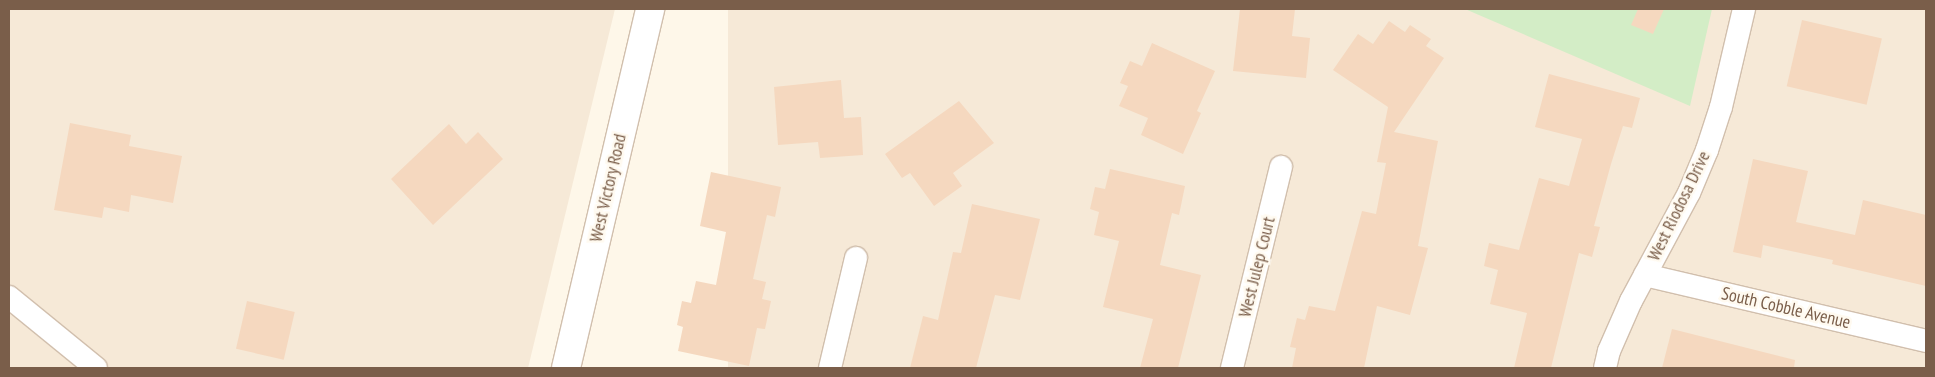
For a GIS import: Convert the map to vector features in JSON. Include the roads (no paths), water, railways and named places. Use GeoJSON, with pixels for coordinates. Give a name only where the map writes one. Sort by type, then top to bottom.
{"type":"FeatureCollection","features":[{"type":"Feature","properties":{"kind":"main road","name":"West Victory Road"},"geometry":{"type":"LineString","coordinates":[[566,368],[650,9]]}},
{"type":"Feature","properties":{"kind":"street","name":"West Riodosa Drive"},"geometry":{"type":"LineString","coordinates":[[1605,368],[1609,351],[1645,275],[1690,192],[1707,150],[1721,107],[1744,9]]}},
{"type":"Feature","properties":{"kind":"street","name":"West Julep Court"},"geometry":{"type":"LineString","coordinates":[[1232,368],[1281,167]]}},
{"type":"Feature","properties":{"kind":"street"},"geometry":{"type":"LineString","coordinates":[[830,368],[856,258]]}},
{"type":"Feature","properties":{"kind":"street","name":"South Cobble Avenue"},"geometry":{"type":"LineString","coordinates":[[1645,275],[1926,340]]}},
{"type":"Feature","properties":{"kind":"street"},"geometry":{"type":"LineString","coordinates":[[9,297],[96,368]]}}]}
